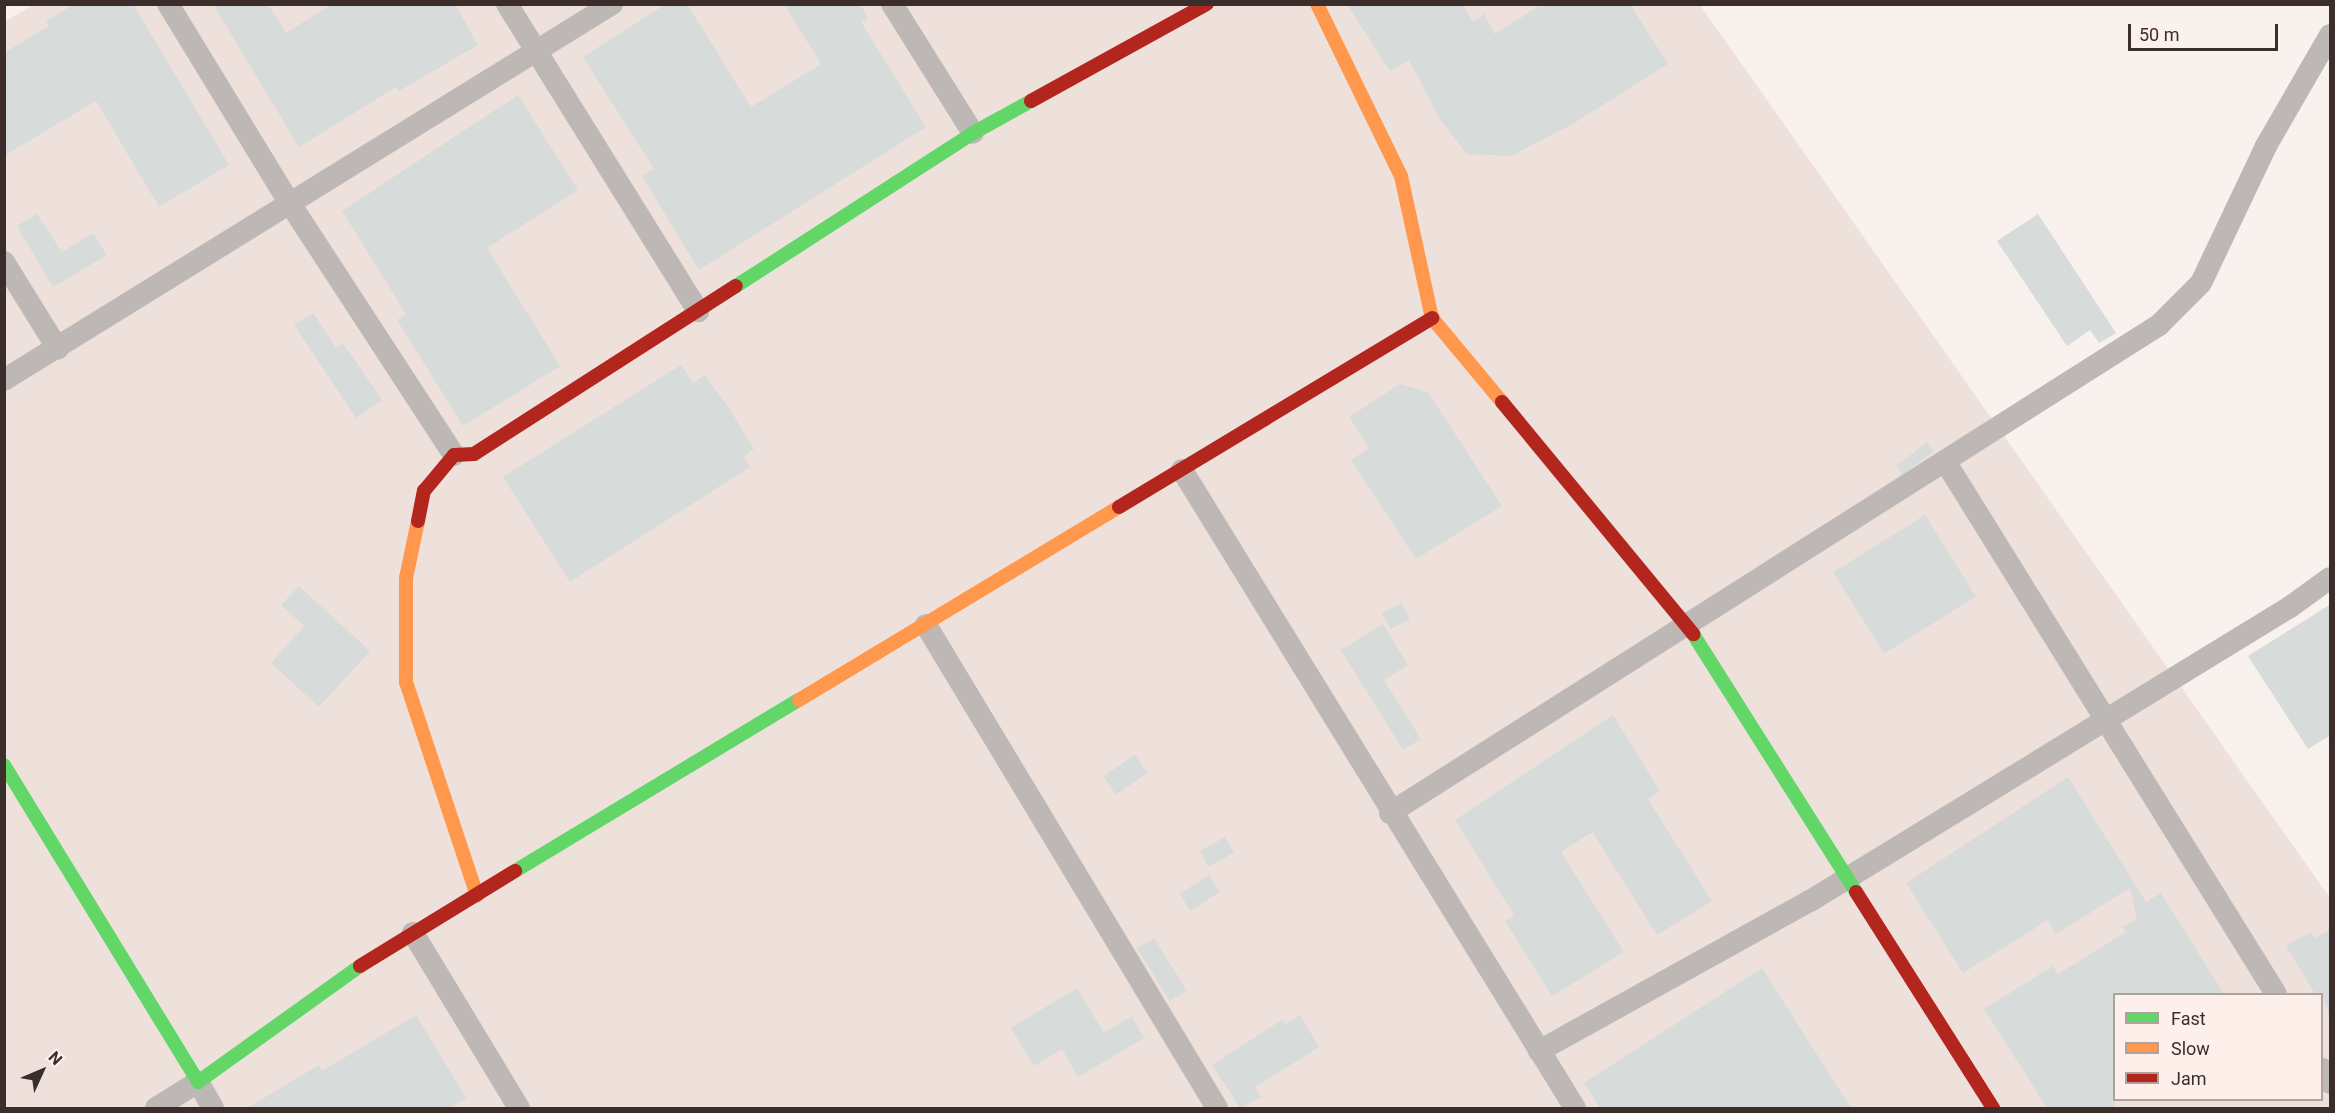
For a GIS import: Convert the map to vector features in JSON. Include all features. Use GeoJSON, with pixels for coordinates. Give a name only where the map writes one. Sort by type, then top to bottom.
{"type":"FeatureCollection","features":[{"type":"Feature","properties":{"kind":"street"},"geometry":{"type":"LineString","coordinates":[[168,4],[289,202],[454,455]]}},
{"type":"Feature","properties":{"kind":"street"},"geometry":{"type":"LineString","coordinates":[[507,4],[698,311]]}},
{"type":"Feature","properties":{"kind":"street"},"geometry":{"type":"LineString","coordinates":[[4,380],[58,349],[289,202],[539,53],[612,4]]}},
{"type":"Feature","properties":{"kind":"street"},"geometry":{"type":"LineString","coordinates":[[892,4],[973,133]]}},
{"type":"Feature","properties":{"kind":"street"},"geometry":{"type":"LineString","coordinates":[[477,895],[406,682],[406,578],[424,490],[454,455],[474,453],[973,133],[1207,4]]}},
{"type":"Feature","properties":{"kind":"street"},"geometry":{"type":"LineString","coordinates":[[1317,4],[1401,176],[1432,318],[1687,625],[1994,1108]]}},
{"type":"Feature","properties":{"kind":"street"},"geometry":{"type":"LineString","coordinates":[[1390,813],[2159,325],[2201,283],[2265,146],[2331,35]]}},
{"type":"Feature","properties":{"kind":"street"},"geometry":{"type":"LineString","coordinates":[[4,262],[58,349]]}},
{"type":"Feature","properties":{"kind":"street"},"geometry":{"type":"LineString","coordinates":[[156,1108],[198,1082],[413,933],[1432,318]]}},
{"type":"Feature","properties":{"kind":"street"},"geometry":{"type":"LineString","coordinates":[[1945,461],[2275,993]]}},
{"type":"Feature","properties":{"kind":"street"},"geometry":{"type":"LineString","coordinates":[[1182,470],[1390,813],[1575,1108]]}},
{"type":"Feature","properties":{"kind":"street"},"geometry":{"type":"LineString","coordinates":[[1539,1051],[1847,878],[2290,607],[2331,578]]}},
{"type":"Feature","properties":{"kind":"street"},"geometry":{"type":"LineString","coordinates":[[926,625],[1217,1108]]}},
{"type":"Feature","properties":{"kind":"street"},"geometry":{"type":"LineString","coordinates":[[4,765],[213,1108]]}},
{"type":"Feature","properties":{"kind":"street"},"geometry":{"type":"LineString","coordinates":[[413,933],[519,1108]]}},
{"type":"Feature","properties":{"kind":"shaded area"},"geometry":{"type":"Polygon","coordinates":[[[33,5],[1700,5],[2330,898],[2330,1108],[5,1108],[4,22],[33,5]]]}},
{"type":"Feature","properties":{"kind":"building"},"geometry":{"type":"Polygon","coordinates":[[[74,4],[133,4],[229,165],[159,207],[96,101],[4,156],[4,53],[49,26],[46,22],[74,4]]]}},
{"type":"Feature","properties":{"kind":"building"},"geometry":{"type":"Polygon","coordinates":[[[213,4],[268,4],[286,33],[332,4],[455,4],[478,45],[399,91],[396,87],[299,147],[213,4]]]}},
{"type":"Feature","properties":{"kind":"building"},"geometry":{"type":"Polygon","coordinates":[[[666,4],[687,4],[751,107],[821,64],[784,4],[860,4],[868,18],[861,22],[926,127],[699,270],[642,176],[654,169],[583,57],[666,4]]]}},
{"type":"Feature","properties":{"kind":"building"},"geometry":{"type":"Polygon","coordinates":[[[1347,4],[1462,4],[1473,22],[1484,14],[1495,34],[1542,4],[1630,4],[1668,64],[1571,125],[1511,156],[1467,154],[1441,121],[1409,60],[1390,71],[1347,4]]]}},
{"type":"Feature","properties":{"kind":"building"},"geometry":{"type":"Polygon","coordinates":[[[518,95],[578,190],[487,248],[560,366],[463,426],[397,320],[406,314],[342,211],[518,95]]]}},
{"type":"Feature","properties":{"kind":"building"},"geometry":{"type":"Polygon","coordinates":[[[37,214],[62,252],[93,233],[107,255],[53,287],[17,226],[37,214]]]}},
{"type":"Feature","properties":{"kind":"building"},"geometry":{"type":"Polygon","coordinates":[[[2038,214],[2116,333],[2099,343],[2090,330],[2067,346],[1997,241],[2038,214]]]}},
{"type":"Feature","properties":{"kind":"building"},"geometry":{"type":"Polygon","coordinates":[[[313,313],[336,348],[343,343],[382,400],[356,418],[294,325],[313,313]]]}},
{"type":"Feature","properties":{"kind":"building"},"geometry":{"type":"Polygon","coordinates":[[[681,365],[693,383],[705,375],[731,411],[754,449],[743,457],[750,467],[570,582],[503,477],[681,365]]]}},
{"type":"Feature","properties":{"kind":"building"},"geometry":{"type":"Polygon","coordinates":[[[1400,384],[1428,392],[1502,506],[1416,559],[1351,460],[1369,448],[1349,417],[1400,384]]]}},
{"type":"Feature","properties":{"kind":"building"},"geometry":{"type":"Polygon","coordinates":[[[1927,442],[1934,451],[1903,475],[1896,466],[1927,442]]]}},
{"type":"Feature","properties":{"kind":"building"},"geometry":{"type":"Polygon","coordinates":[[[1925,515],[1976,596],[1884,654],[1833,572],[1925,515]]]}},
{"type":"Feature","properties":{"kind":"building"},"geometry":{"type":"Polygon","coordinates":[[[299,586],[370,651],[319,707],[271,663],[304,626],[281,605],[299,586]]]}},
{"type":"Feature","properties":{"kind":"building"},"geometry":{"type":"Polygon","coordinates":[[[1401,603],[1410,619],[1390,629],[1382,614],[1401,603]]]}},
{"type":"Feature","properties":{"kind":"building"},"geometry":{"type":"Polygon","coordinates":[[[2331,604],[2331,735],[2308,749],[2248,656],[2331,604]]]}},
{"type":"Feature","properties":{"kind":"building"},"geometry":{"type":"Polygon","coordinates":[[[1383,624],[1408,665],[1384,680],[1421,739],[1403,750],[1341,650],[1383,624]]]}},
{"type":"Feature","properties":{"kind":"building"},"geometry":{"type":"Polygon","coordinates":[[[1613,715],[1660,791],[1648,799],[1712,901],[1657,935],[1593,833],[1589,834],[1561,852],[1624,952],[1552,996],[1505,921],[1514,915],[1455,820],[1613,715]]]}},
{"type":"Feature","properties":{"kind":"building"},"geometry":{"type":"Polygon","coordinates":[[[1135,755],[1147,773],[1116,794],[1103,776],[1135,755]]]}},
{"type":"Feature","properties":{"kind":"building"},"geometry":{"type":"Polygon","coordinates":[[[2068,777],[2146,902],[2161,893],[2223,993],[2113,993],[2113,1101],[2115,1101],[2115,1108],[2047,1108],[1984,1009],[2053,966],[2058,974],[2126,932],[2123,927],[2137,919],[2130,888],[2056,934],[2048,920],[1963,973],[1906,883],[2068,777]]]}},
{"type":"Feature","properties":{"kind":"building"},"geometry":{"type":"Polygon","coordinates":[[[1225,837],[1234,853],[1208,867],[1200,851],[1225,837]]]}},
{"type":"Feature","properties":{"kind":"building"},"geometry":{"type":"Polygon","coordinates":[[[1209,875],[1220,892],[1191,911],[1180,894],[1209,875]]]}},
{"type":"Feature","properties":{"kind":"building"},"geometry":{"type":"Polygon","coordinates":[[[2331,929],[2331,1020],[2323,993],[2314,993],[2286,946],[2311,932],[2315,938],[2331,929]]]}},
{"type":"Feature","properties":{"kind":"building"},"geometry":{"type":"Polygon","coordinates":[[[1154,938],[1187,991],[1170,1001],[1137,949],[1154,938]]]}},
{"type":"Feature","properties":{"kind":"building"},"geometry":{"type":"Polygon","coordinates":[[[1762,968],[1851,1108],[1600,1108],[1584,1083],[1762,968]]]}},
{"type":"Feature","properties":{"kind":"building"},"geometry":{"type":"Polygon","coordinates":[[[1077,988],[1104,1033],[1132,1016],[1144,1038],[1078,1077],[1062,1049],[1034,1066],[1011,1028],[1077,988]]]}},
{"type":"Feature","properties":{"kind":"building"},"geometry":{"type":"Polygon","coordinates":[[[416,1015],[466,1098],[449,1108],[247,1108],[319,1065],[322,1071],[416,1015]]]}},
{"type":"Feature","properties":{"kind":"building"},"geometry":{"type":"Polygon","coordinates":[[[1300,1015],[1319,1047],[1255,1087],[1261,1097],[1240,1108],[1212,1065],[1283,1019],[1286,1024],[1300,1015]]]}},
{"type":"Feature","properties":{"kind":"traffic: fast"},"geometry":{"type":"LineString","coordinates":[[736,286],[973,133],[1031,101]]}},
{"type":"Feature","properties":{"kind":"traffic: fast"},"geometry":{"type":"LineString","coordinates":[[1693,634],[1856,892]]}},
{"type":"Feature","properties":{"kind":"traffic: fast"},"geometry":{"type":"LineString","coordinates":[[515,871],[799,700]]}},
{"type":"Feature","properties":{"kind":"traffic: fast"},"geometry":{"type":"LineString","coordinates":[[4,765],[198,1082],[360,966]]}},
{"type":"Feature","properties":{"kind":"traffic: slow"},"geometry":{"type":"LineString","coordinates":[[1317,4],[1401,176],[1432,318],[1502,402]]}},
{"type":"Feature","properties":{"kind":"traffic: slow"},"geometry":{"type":"LineString","coordinates":[[799,700],[1119,507]]}},
{"type":"Feature","properties":{"kind":"traffic: slow"},"geometry":{"type":"LineString","coordinates":[[418,521],[406,578],[406,682],[477,895]]}},
{"type":"Feature","properties":{"kind":"traffic: jam"},"geometry":{"type":"LineString","coordinates":[[1031,101],[1207,4]]}},
{"type":"Feature","properties":{"kind":"traffic: jam"},"geometry":{"type":"LineString","coordinates":[[418,521],[424,491],[454,455],[474,454],[736,286]]}},
{"type":"Feature","properties":{"kind":"traffic: jam"},"geometry":{"type":"LineString","coordinates":[[1119,507],[1432,318]]}},
{"type":"Feature","properties":{"kind":"traffic: jam"},"geometry":{"type":"LineString","coordinates":[[1502,402],[1693,634]]}},
{"type":"Feature","properties":{"kind":"traffic: jam"},"geometry":{"type":"LineString","coordinates":[[360,966],[515,871]]}},
{"type":"Feature","properties":{"kind":"traffic: jam"},"geometry":{"type":"LineString","coordinates":[[1856,892],[1993,1108]]}}]}
